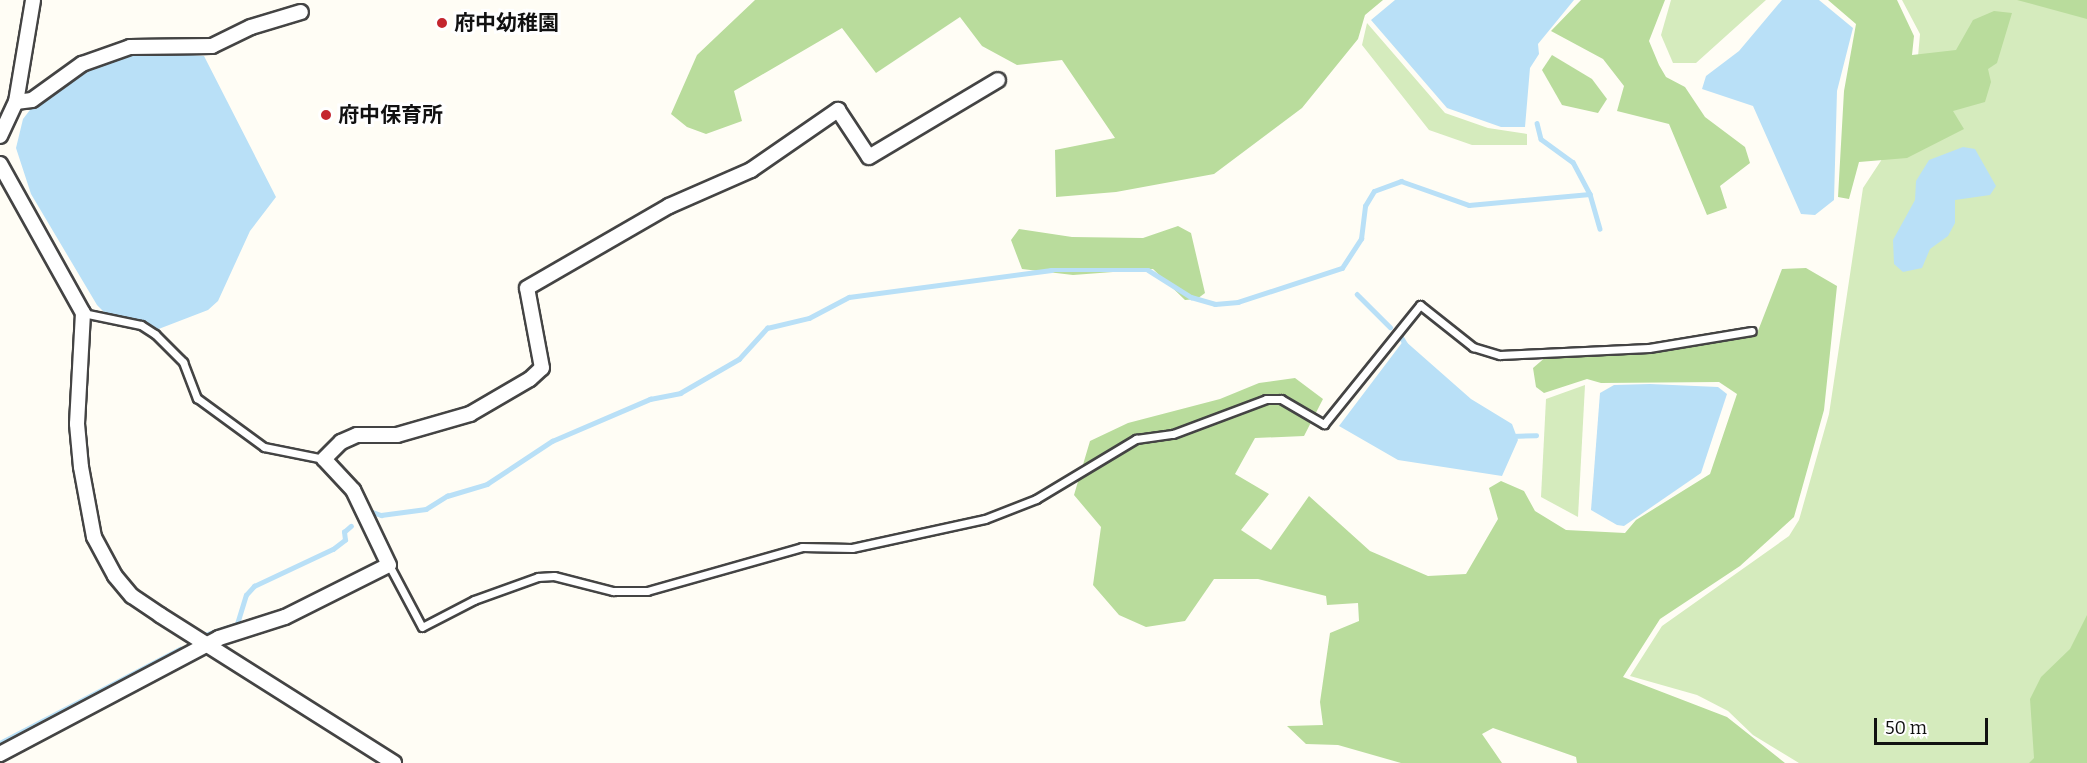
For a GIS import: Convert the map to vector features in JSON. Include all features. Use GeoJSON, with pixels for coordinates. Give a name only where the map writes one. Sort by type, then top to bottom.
{"type":"FeatureCollection","features":[{"type":"Feature","properties":{"kind":"street"},"geometry":{"type":"LineString","coordinates":[[0,136],[16,102],[33,0]]}},
{"type":"Feature","properties":{"kind":"street"},"geometry":{"type":"LineString","coordinates":[[16,102],[32,100],[82,64],[130,47],[160,43],[198,48],[301,12]]}},
{"type":"Feature","properties":{"kind":"street"},"geometry":{"type":"LineString","coordinates":[[0,754],[206,645],[285,616],[389,565],[353,490],[324,459],[341,442],[357,435],[397,435],[470,414],[530,379],[542,368],[527,288],[669,206],[751,170],[838,110],[869,157],[998,80]]}},
{"type":"Feature","properties":{"kind":"street"},"geometry":{"type":"LineString","coordinates":[[0,164],[84,313],[77,424],[94,537],[104,559],[132,596],[394,763]]}},
{"type":"Feature","properties":{"kind":"lane"},"geometry":{"type":"LineString","coordinates":[[389,565],[422,627],[474,600],[538,577],[554,576],[613,591],[647,591],[802,547],[852,548],[985,519],[1036,499],[1136,439],[1173,434],[1266,399],[1281,399],[1324,424],[1420,305],[1473,347],[1500,355],[1649,348],[1752,331]]}},
{"type":"Feature","properties":{"kind":"lane"},"geometry":{"type":"LineString","coordinates":[[84,313],[141,325],[155,334],[183,362],[197,398],[264,447],[324,459]]}},
{"type":"Feature","properties":{"kind":"green space"},"geometry":{"type":"Polygon","coordinates":[[[755,0],[1383,0],[1365,15],[1358,39],[1302,108],[1214,174],[1116,192],[1056,197],[1055,150],[1115,138],[1062,60],[1017,65],[982,46],[960,17],[876,73],[842,28],[734,91],[742,121],[706,134],[687,127],[671,114],[697,55],[755,0]]]}},
{"type":"Feature","properties":{"kind":"green space"},"geometry":{"type":"Polygon","coordinates":[[[1581,0],[1665,0],[1649,41],[1659,65],[1666,77],[1685,87],[1705,117],[1745,147],[1750,163],[1720,186],[1727,208],[1707,215],[1669,124],[1617,111],[1624,86],[1603,59],[1551,31],[1581,0]]]}},
{"type":"Feature","properties":{"kind":"green space"},"geometry":{"type":"Polygon","coordinates":[[[1671,0],[1766,0],[1696,63],[1673,63],[1661,35],[1671,0]]]}},
{"type":"Feature","properties":{"kind":"green space"},"geometry":{"type":"Polygon","coordinates":[[[1828,0],[1897,0],[1914,36],[1912,55],[1956,50],[1973,20],[1994,11],[2012,13],[1997,63],[1988,69],[1991,82],[1985,102],[1953,111],[1964,129],[1907,158],[1859,162],[1849,199],[1838,197],[1844,91],[1856,24],[1828,0]]]}},
{"type":"Feature","properties":{"kind":"green space"},"geometry":{"type":"Polygon","coordinates":[[[1902,0],[2087,0],[2087,763],[1799,763],[1753,735],[1728,711],[1697,695],[1630,676],[1662,626],[1789,536],[1799,520],[1829,414],[1863,188],[1913,112],[1920,34],[1902,0]]]}},
{"type":"Feature","properties":{"kind":"green space"},"geometry":{"type":"Polygon","coordinates":[[[2017,0],[2087,0],[2087,19],[2017,0]]]}},
{"type":"Feature","properties":{"kind":"green space"},"geometry":{"type":"Polygon","coordinates":[[[1367,23],[1445,113],[1488,128],[1527,134],[1527,145],[1472,145],[1429,130],[1362,45],[1367,23]]]}},
{"type":"Feature","properties":{"kind":"green space"},"geometry":{"type":"Polygon","coordinates":[[[1552,55],[1592,79],[1607,99],[1598,113],[1562,105],[1542,70],[1552,55]]]}},
{"type":"Feature","properties":{"kind":"green space"},"geometry":{"type":"Polygon","coordinates":[[[1178,226],[1191,233],[1205,293],[1197,299],[1185,300],[1153,269],[1073,275],[1022,269],[1011,240],[1019,229],[1072,237],[1143,238],[1178,226]]]}},
{"type":"Feature","properties":{"kind":"green space"},"geometry":{"type":"Polygon","coordinates":[[[1806,268],[1837,286],[1824,410],[1794,517],[1740,566],[1660,619],[1623,677],[1727,717],[1785,763],[1577,763],[1576,757],[1493,728],[1482,734],[1502,763],[1401,763],[1338,745],[1306,744],[1287,726],[1323,725],[1320,702],[1330,633],[1359,621],[1358,603],[1327,605],[1326,596],[1258,579],[1214,579],[1185,621],[1146,627],[1119,615],[1093,585],[1101,527],[1074,495],[1090,441],[1128,423],[1220,399],[1259,383],[1295,378],[1323,399],[1304,436],[1255,438],[1235,474],[1269,494],[1241,530],[1271,550],[1309,496],[1370,551],[1428,576],[1466,574],[1498,519],[1489,488],[1501,481],[1524,491],[1535,511],[1566,530],[1625,533],[1636,520],[1710,474],[1737,394],[1719,382],[1601,383],[1587,379],[1544,393],[1536,387],[1533,368],[1547,356],[1646,351],[1756,336],[1782,269],[1806,268]]]}},
{"type":"Feature","properties":{"kind":"green space"},"geometry":{"type":"Polygon","coordinates":[[[1585,385],[1578,517],[1541,497],[1546,399],[1585,385]]]}},
{"type":"Feature","properties":{"kind":"green space"},"geometry":{"type":"Polygon","coordinates":[[[2087,615],[2087,763],[2029,763],[2034,758],[2030,699],[2041,677],[2070,649],[2087,615]]]}},
{"type":"Feature","properties":{"kind":"water"},"geometry":{"type":"Polygon","coordinates":[[[1395,0],[1574,0],[1538,44],[1539,54],[1530,68],[1525,127],[1501,127],[1447,108],[1371,20],[1395,0]]]}},
{"type":"Feature","properties":{"kind":"water"},"geometry":{"type":"Polygon","coordinates":[[[1782,0],[1819,0],[1853,28],[1837,91],[1834,200],[1815,215],[1801,214],[1753,106],[1702,89],[1706,76],[1739,51],[1782,0]]]}},
{"type":"Feature","properties":{"kind":"water"},"geometry":{"type":"Polygon","coordinates":[[[145,52],[204,56],[276,197],[250,231],[218,301],[208,310],[156,330],[145,322],[106,314],[97,305],[31,194],[16,148],[23,119],[33,106],[99,62],[145,52]]]}},
{"type":"Feature","properties":{"kind":"water"},"geometry":{"type":"Polygon","coordinates":[[[1963,147],[1975,149],[1996,186],[1990,195],[1955,200],[1955,223],[1948,236],[1930,249],[1922,268],[1903,272],[1894,264],[1893,240],[1915,200],[1916,181],[1929,160],[1963,147]]]}},
{"type":"Feature","properties":{"kind":"water"},"geometry":{"type":"Polygon","coordinates":[[[1404,340],[1471,399],[1512,424],[1518,440],[1502,476],[1398,460],[1339,426],[1404,340]]]}},
{"type":"Feature","properties":{"kind":"water"},"geometry":{"type":"Polygon","coordinates":[[[1614,385],[1718,387],[1727,394],[1701,473],[1624,526],[1617,525],[1591,510],[1600,393],[1614,385]]]}},
{"type":"Feature","properties":{"kind":"waterway"},"geometry":{"type":"LineString","coordinates":[[1537,123],[1541,139],[1573,162],[1590,194]]}},
{"type":"Feature","properties":{"kind":"waterway"},"geometry":{"type":"LineString","coordinates":[[370,511],[381,515],[426,509],[447,496],[487,484],[552,441],[650,399],[680,393],[739,359],[767,328],[809,318],[849,297],[1051,270],[1148,270],[1191,297],[1215,304],[1238,302],[1342,268],[1361,239],[1365,206],[1374,191],[1401,181],[1469,205],[1590,194],[1600,229]]}},
{"type":"Feature","properties":{"kind":"waterway"},"geometry":{"type":"LineString","coordinates":[[1357,294],[1390,327]]}},
{"type":"Feature","properties":{"kind":"waterway"},"geometry":{"type":"LineString","coordinates":[[1400,335],[1406,345]]}},
{"type":"Feature","properties":{"kind":"waterway"},"geometry":{"type":"LineString","coordinates":[[1512,436],[1536,435]]}},
{"type":"Feature","properties":{"kind":"waterway"},"geometry":{"type":"LineString","coordinates":[[205,635],[237,624],[246,595],[254,586],[333,549],[345,540],[344,532],[351,526]]}},
{"type":"Feature","properties":{"kind":"waterway"},"geometry":{"type":"LineString","coordinates":[[0,743],[180,649]]}},
{"type":"Feature","properties":{"kind":"place","name":"府中幼稚園"},"geometry":{"type":"Point","coordinates":[442,23]}},
{"type":"Feature","properties":{"kind":"place","name":"府中保育所"},"geometry":{"type":"Point","coordinates":[326,115]}}]}
